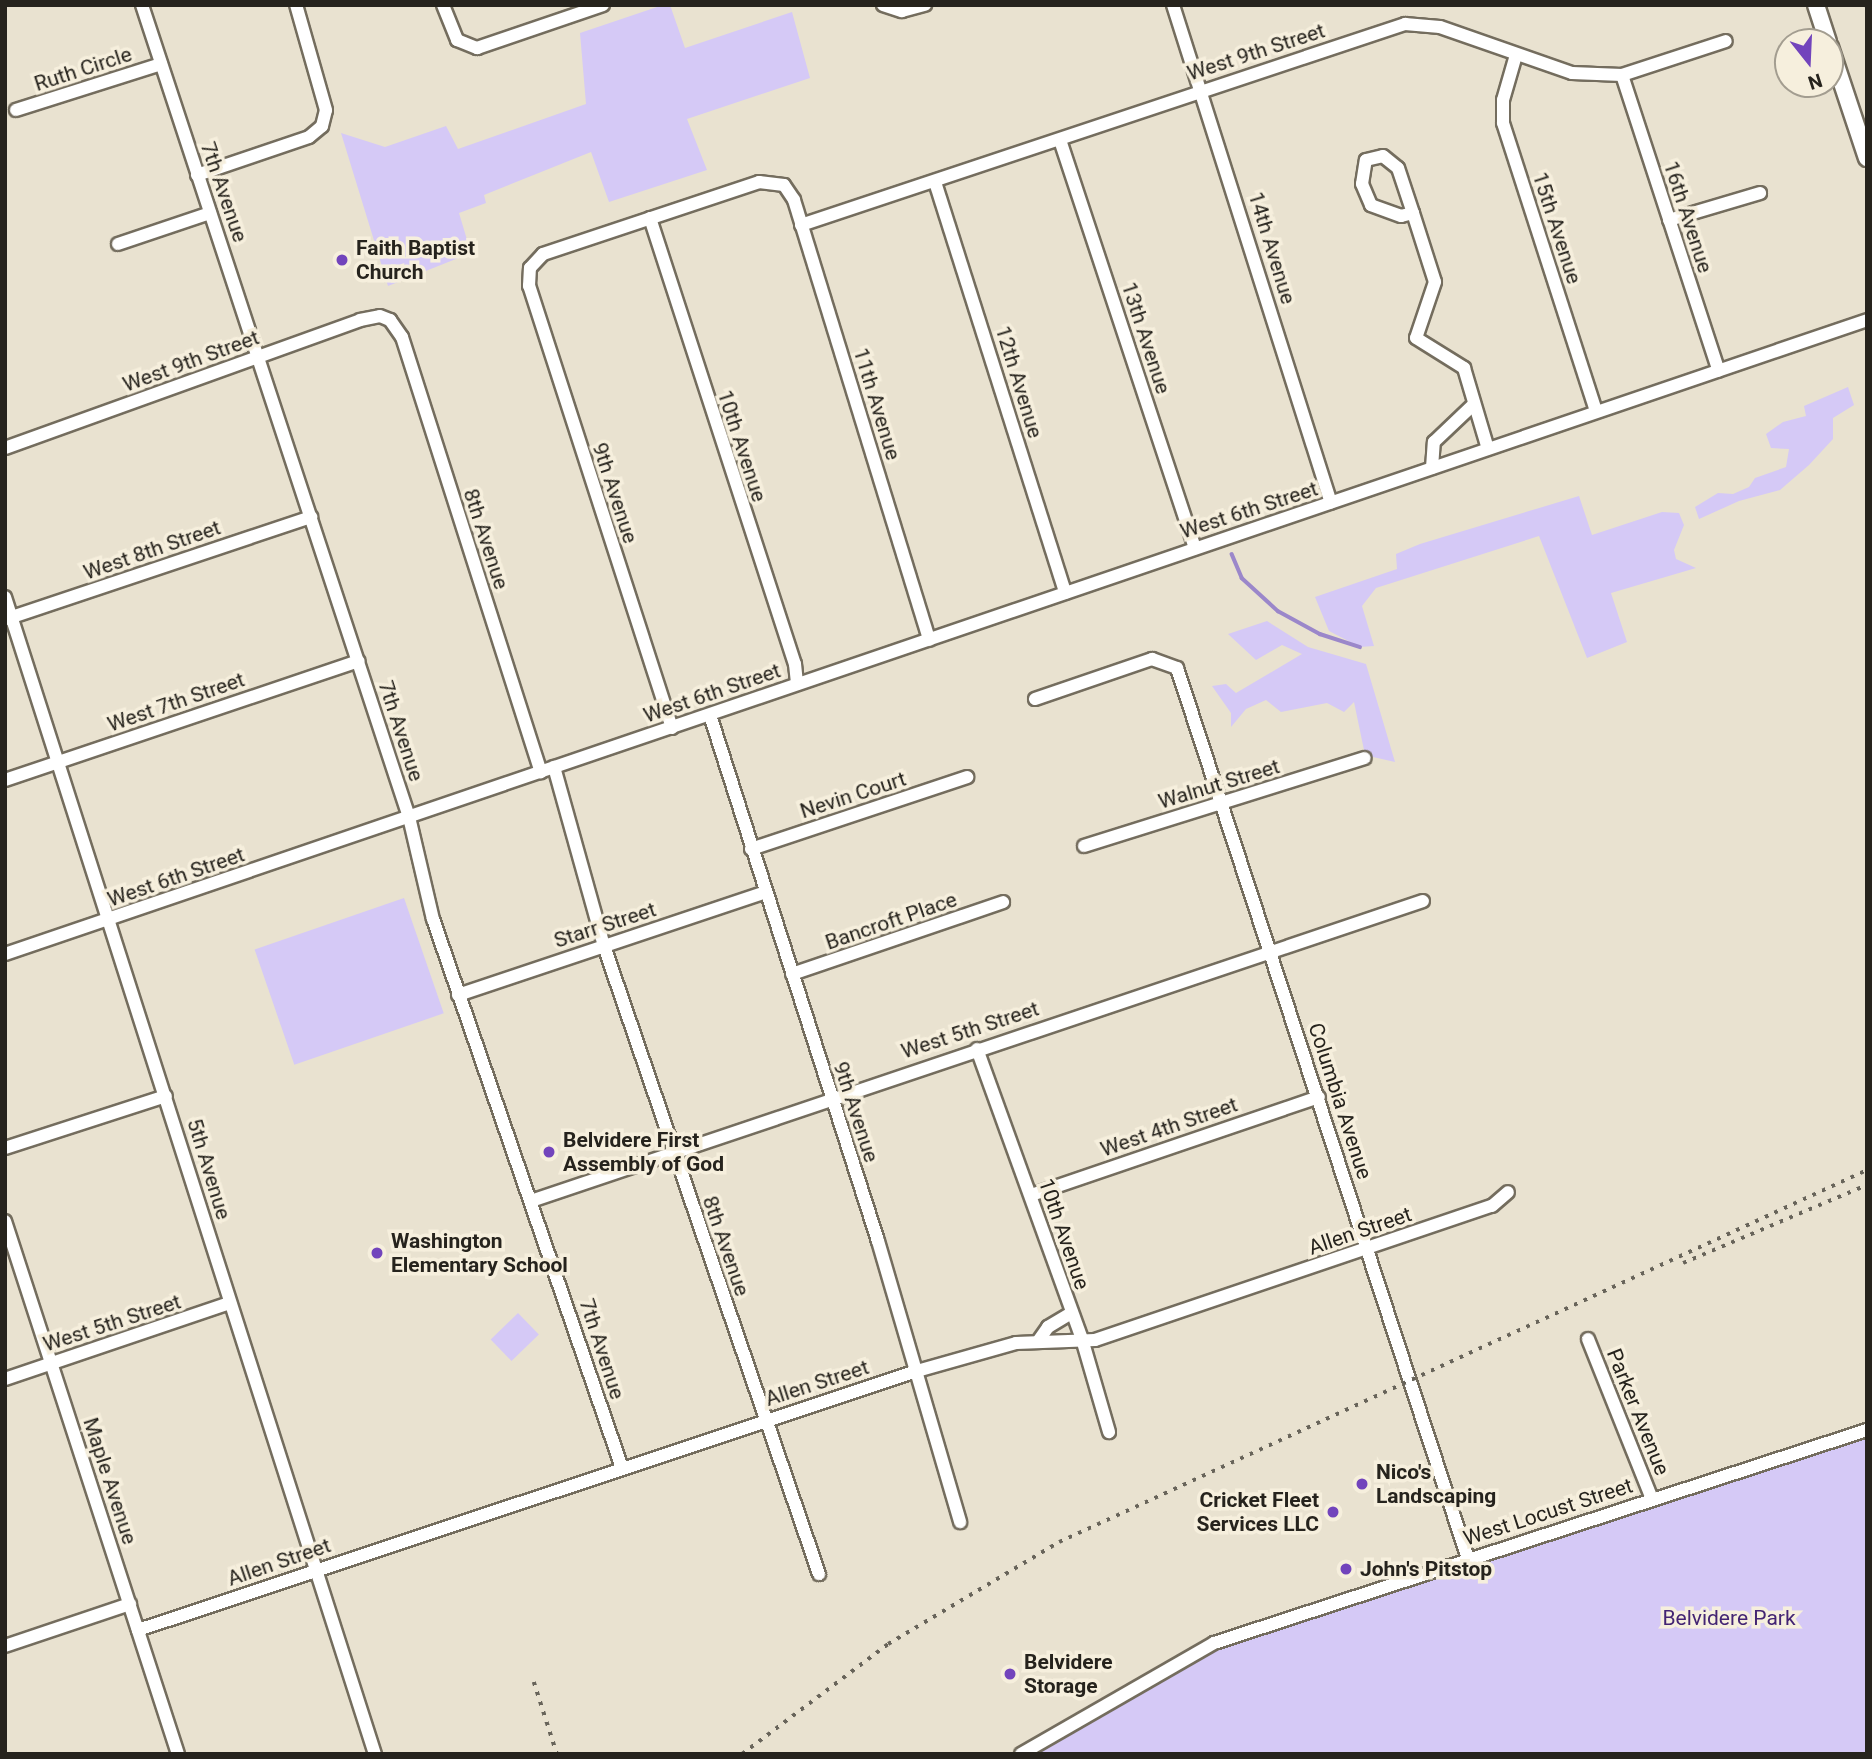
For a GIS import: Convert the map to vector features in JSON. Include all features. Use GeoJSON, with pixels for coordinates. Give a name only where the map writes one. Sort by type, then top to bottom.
{"type":"FeatureCollection","features":[{"type":"Feature","properties":{"kind":"main road"},"geometry":{"type":"LineString","coordinates":[[1816,5],[1824,28]]}},
{"type":"Feature","properties":{"kind":"main road"},"geometry":{"type":"LineString","coordinates":[[1844,89],[1867,158]]}},
{"type":"Feature","properties":{"kind":"street","name":"7th Avenue"},"geometry":{"type":"LineString","coordinates":[[142,5],[409,817],[433,919],[622,1468]]}},
{"type":"Feature","properties":{"kind":"street"},"geometry":{"type":"LineString","coordinates":[[197,175],[317,133],[326,115],[296,5]]}},
{"type":"Feature","properties":{"kind":"street"},"geometry":{"type":"LineString","coordinates":[[443,5],[454,35],[468,47],[486,47],[585,8],[603,5]]}},
{"type":"Feature","properties":{"kind":"street"},"geometry":{"type":"LineString","coordinates":[[883,6],[902,11],[925,5]]}},
{"type":"Feature","properties":{"kind":"street","name":"14th Avenue"},"geometry":{"type":"LineString","coordinates":[[1173,5],[1202,89],[1331,503]]}},
{"type":"Feature","properties":{"kind":"street","name":"West 9th Street"},"geometry":{"type":"LineString","coordinates":[[801,225],[935,182],[1202,89],[1405,24],[1440,27],[1572,73],[1622,75],[1726,41]]}},
{"type":"Feature","properties":{"kind":"street","name":"15th Avenue"},"geometry":{"type":"LineString","coordinates":[[1516,55],[1503,100],[1503,123],[1596,411]]}},
{"type":"Feature","properties":{"kind":"street","name":"Ruth Circle"},"geometry":{"type":"LineString","coordinates":[[16,110],[160,64]]}},
{"type":"Feature","properties":{"kind":"street","name":"16th Avenue"},"geometry":{"type":"LineString","coordinates":[[1622,75],[1719,371]]}},
{"type":"Feature","properties":{"kind":"street","name":"13th Avenue"},"geometry":{"type":"LineString","coordinates":[[1060,139],[1195,548]]}},
{"type":"Feature","properties":{"kind":"street"},"geometry":{"type":"LineString","coordinates":[[1413,213],[1401,216],[1371,205],[1362,184],[1366,160],[1383,156],[1395,162],[1413,213],[1435,282],[1416,338],[1464,368],[1488,449]]}},
{"type":"Feature","properties":{"kind":"street","name":"11th Avenue"},"geometry":{"type":"LineString","coordinates":[[650,218],[759,182],[781,183],[794,200],[929,640]]}},
{"type":"Feature","properties":{"kind":"street","name":"12th Avenue"},"geometry":{"type":"LineString","coordinates":[[935,182],[1065,593]]}},
{"type":"Feature","properties":{"kind":"street"},"geometry":{"type":"LineString","coordinates":[[1668,220],[1760,193]]}},
{"type":"Feature","properties":{"kind":"street"},"geometry":{"type":"LineString","coordinates":[[118,244],[210,213]]}},
{"type":"Feature","properties":{"kind":"street","name":"9th Avenue"},"geometry":{"type":"LineString","coordinates":[[650,218],[543,254],[530,268],[529,286],[672,728]]}},
{"type":"Feature","properties":{"kind":"street","name":"10th Avenue"},"geometry":{"type":"LineString","coordinates":[[650,218],[795,664],[797,684]]}},
{"type":"Feature","properties":{"kind":"street","name":"West 9th Street"},"geometry":{"type":"LineString","coordinates":[[5,449],[360,320],[380,316],[390,320]]}},
{"type":"Feature","properties":{"kind":"street","name":"8th Avenue"},"geometry":{"type":"LineString","coordinates":[[390,320],[402,337],[541,772]]}},
{"type":"Feature","properties":{"kind":"street","name":"West 6th Street"},"geometry":{"type":"LineString","coordinates":[[5,954],[1867,320]]}},
{"type":"Feature","properties":{"kind":"street"},"geometry":{"type":"LineString","coordinates":[[1432,468],[1433,442],[1474,404]]}},
{"type":"Feature","properties":{"kind":"street","name":"West 8th Street"},"geometry":{"type":"LineString","coordinates":[[8,618],[311,517]]}},
{"type":"Feature","properties":{"kind":"street","name":"5th Avenue"},"geometry":{"type":"LineString","coordinates":[[5,597],[8,618],[111,919],[230,1303],[375,1754]]}},
{"type":"Feature","properties":{"kind":"street","name":"Columbia Avenue"},"geometry":{"type":"LineString","coordinates":[[1035,699],[1152,659],[1167,661],[1177,668],[1223,802],[1468,1559]]}},
{"type":"Feature","properties":{"kind":"street","name":"West 7th Street"},"geometry":{"type":"LineString","coordinates":[[5,780],[359,661]]}},
{"type":"Feature","properties":{"kind":"street","name":"9th Avenue"},"geometry":{"type":"LineString","coordinates":[[710,715],[832,1096],[960,1522]]}},
{"type":"Feature","properties":{"kind":"street","name":"Walnut Street"},"geometry":{"type":"LineString","coordinates":[[1084,846],[1365,758]]}},
{"type":"Feature","properties":{"kind":"street","name":"8th Avenue"},"geometry":{"type":"LineString","coordinates":[[554,767],[604,946],[819,1574]]}},
{"type":"Feature","properties":{"kind":"street","name":"Nevin Court"},"geometry":{"type":"LineString","coordinates":[[751,849],[967,777]]}},
{"type":"Feature","properties":{"kind":"street","name":"Starr Street"},"geometry":{"type":"LineString","coordinates":[[458,995],[765,892]]}},
{"type":"Feature","properties":{"kind":"street","name":"West 5th Street"},"geometry":{"type":"LineString","coordinates":[[531,1201],[832,1096],[1423,901]]}},
{"type":"Feature","properties":{"kind":"street","name":"Bancroft Place"},"geometry":{"type":"LineString","coordinates":[[792,974],[1003,902]]}},
{"type":"Feature","properties":{"kind":"street","name":"10th Avenue"},"geometry":{"type":"LineString","coordinates":[[976,1049],[1082,1339],[1109,1432]]}},
{"type":"Feature","properties":{"kind":"street"},"geometry":{"type":"LineString","coordinates":[[5,1149],[166,1096]]}},
{"type":"Feature","properties":{"kind":"street","name":"West 4th Street"},"geometry":{"type":"LineString","coordinates":[[1031,1195],[1318,1097]]}},
{"type":"Feature","properties":{"kind":"street","name":"Allen Street"},"geometry":{"type":"LineString","coordinates":[[138,1630],[765,1420],[994,1347],[1039,1340],[1095,1340],[1492,1206],[1508,1192]]}},
{"type":"Feature","properties":{"kind":"street","name":"Maple Avenue"},"geometry":{"type":"LineString","coordinates":[[5,1221],[178,1754]]}},
{"type":"Feature","properties":{"kind":"street","name":"West 5th Street"},"geometry":{"type":"LineString","coordinates":[[5,1379],[230,1303]]}},
{"type":"Feature","properties":{"kind":"street"},"geometry":{"type":"LineString","coordinates":[[1039,1340],[1048,1327],[1071,1313]]}},
{"type":"Feature","properties":{"kind":"street","name":"Parker Avenue"},"geometry":{"type":"LineString","coordinates":[[1588,1339],[1651,1499]]}},
{"type":"Feature","properties":{"kind":"street","name":"West Locust Street"},"geometry":{"type":"LineString","coordinates":[[1021,1754],[1214,1643],[1867,1430]]}},
{"type":"Feature","properties":{"kind":"street"},"geometry":{"type":"LineString","coordinates":[[5,1646],[130,1605]]}},
{"type":"Feature","properties":{"kind":"green space"},"geometry":{"type":"Polygon","coordinates":[[[670,5],[685,48],[792,12],[810,78],[687,119],[707,170],[609,202],[591,152],[484,195],[486,203],[459,213],[471,253],[388,286],[341,133],[385,147],[446,126],[458,149],[586,104],[580,33],[670,5]]]}},
{"type":"Feature","properties":{"kind":"green space"},"geometry":{"type":"Polygon","coordinates":[[[1848,387],[1854,405],[1833,418],[1833,439],[1809,465],[1780,490],[1739,501],[1699,519],[1695,507],[1718,493],[1733,494],[1749,487],[1755,478],[1786,467],[1789,449],[1771,448],[1766,434],[1783,422],[1806,416],[1804,406],[1848,387]]]}},
{"type":"Feature","properties":{"kind":"green space"},"geometry":{"type":"Polygon","coordinates":[[[1579,496],[1592,535],[1662,512],[1679,513],[1684,525],[1674,550],[1676,559],[1696,568],[1611,593],[1627,642],[1587,658],[1539,536],[1376,588],[1362,606],[1374,646],[1360,647],[1329,631],[1315,597],[1397,569],[1396,554],[1420,544],[1579,496]]]}},
{"type":"Feature","properties":{"kind":"green space"},"geometry":{"type":"Polygon","coordinates":[[[1267,621],[1308,647],[1366,664],[1395,762],[1373,757],[1364,750],[1354,702],[1344,712],[1327,703],[1281,712],[1266,700],[1246,709],[1231,727],[1231,713],[1212,686],[1226,684],[1236,693],[1302,654],[1282,645],[1256,660],[1228,634],[1267,621]]]}},
{"type":"Feature","properties":{"kind":"green space"},"geometry":{"type":"Polygon","coordinates":[[[404,898],[444,1013],[294,1065],[255,949],[404,898]]]}},
{"type":"Feature","properties":{"kind":"green space"},"geometry":{"type":"Polygon","coordinates":[[[518,1313],[539,1335],[512,1361],[491,1339],[518,1313]]]}},
{"type":"Feature","properties":{"kind":"green space","name":"Belvidere Park"},"geometry":{"type":"Polygon","coordinates":[[[1867,1430],[1867,1754],[1023,1754],[1178,1661],[1867,1430]]]}},
{"type":"Feature","properties":{"kind":"waterway"},"geometry":{"type":"LineString","coordinates":[[1232,554],[1242,578],[1278,611],[1320,634],[1360,647]]}},
{"type":"Feature","properties":{"kind":"railway"},"geometry":{"type":"LineString","coordinates":[[742,1754],[888,1644],[1059,1542],[1867,1170]]}},
{"type":"Feature","properties":{"kind":"railway"},"geometry":{"type":"LineString","coordinates":[[1683,1263],[1867,1185]]}},
{"type":"Feature","properties":{"kind":"railway"},"geometry":{"type":"LineString","coordinates":[[534,1682],[557,1754]]}},
{"type":"Feature","properties":{"kind":"place","name":"Faith Baptist Church"},"geometry":{"type":"Point","coordinates":[342,260]}},
{"type":"Feature","properties":{"kind":"place","name":"Belvidere First Assembly of God"},"geometry":{"type":"Point","coordinates":[549,1152]}},
{"type":"Feature","properties":{"kind":"place","name":"Washington Elementary School"},"geometry":{"type":"Point","coordinates":[377,1253]}},
{"type":"Feature","properties":{"kind":"place","name":"Nico's Landscaping"},"geometry":{"type":"Point","coordinates":[1362,1484]}},
{"type":"Feature","properties":{"kind":"place","name":"Cricket Fleet Services LLC"},"geometry":{"type":"Point","coordinates":[1333,1512]}},
{"type":"Feature","properties":{"kind":"place","name":"John's Pitstop"},"geometry":{"type":"Point","coordinates":[1346,1569]}},
{"type":"Feature","properties":{"kind":"place","name":"Belvidere Storage"},"geometry":{"type":"Point","coordinates":[1010,1674]}}]}
